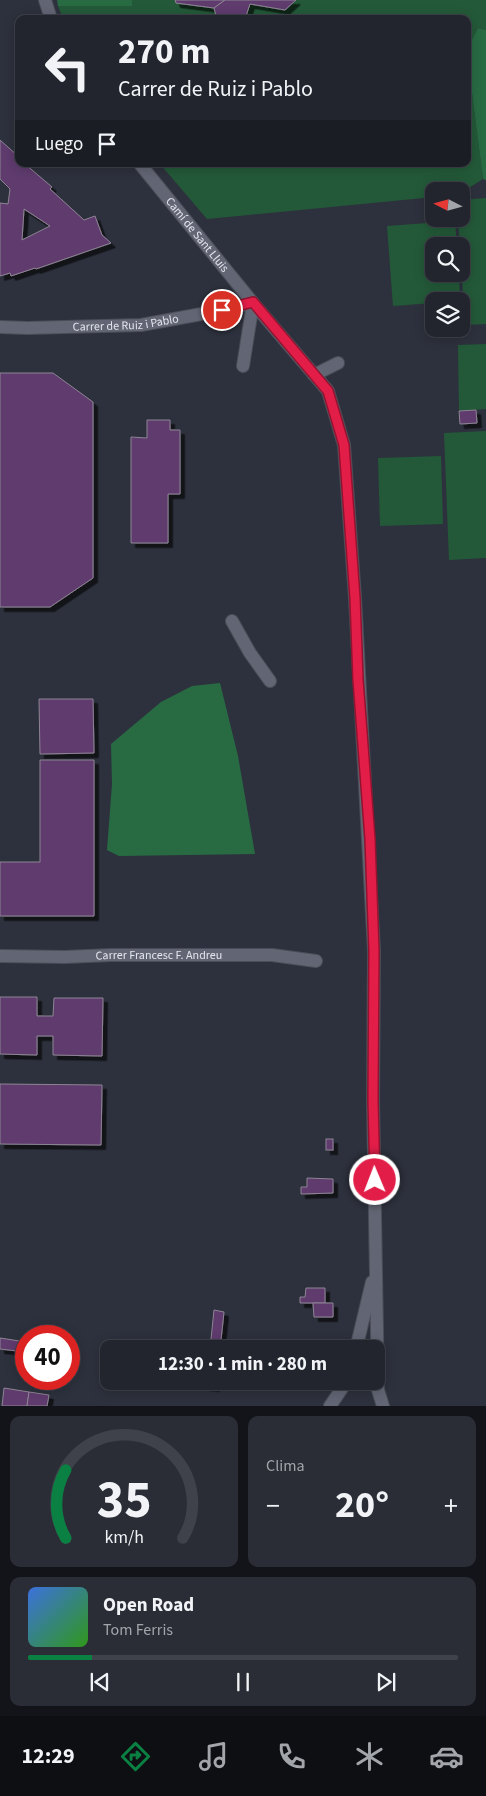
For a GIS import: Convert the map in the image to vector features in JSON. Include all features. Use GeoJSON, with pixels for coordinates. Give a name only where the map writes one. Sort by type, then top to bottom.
{"type":"FeatureCollection","features":[{"type":"Feature","properties":{"kind":"street"},"geometry":{"type":"LineString","coordinates":[[45,0],[50,15]]}},
{"type":"Feature","properties":{"kind":"street","name":"Camí de Sant Lluis"},"geometry":{"type":"LineString","coordinates":[[142,167],[253,302]]}},
{"type":"Feature","properties":{"kind":"street"},"geometry":{"type":"LineString","coordinates":[[243,366],[253,302]]}},
{"type":"Feature","properties":{"kind":"street"},"geometry":{"type":"LineString","coordinates":[[253,302],[328,391],[344,445],[354,588],[374,951],[373,1100],[378,1390],[382,1406]]}},
{"type":"Feature","properties":{"kind":"street","name":"Carrer de Ruiz i Pablo"},"geometry":{"type":"LineString","coordinates":[[0,327],[141,326],[207,314],[253,302]]}},
{"type":"Feature","properties":{"kind":"street"},"geometry":{"type":"LineString","coordinates":[[314,375],[338,363]]}},
{"type":"Feature","properties":{"kind":"street"},"geometry":{"type":"LineString","coordinates":[[232,621],[250,653],[270,681]]}},
{"type":"Feature","properties":{"kind":"street","name":"Carrer Francesc F. Andreu"},"geometry":{"type":"LineString","coordinates":[[0,956],[272,955],[316,961]]}},
{"type":"Feature","properties":{"kind":"street"},"geometry":{"type":"LineString","coordinates":[[358,1340],[377,1260]]}},
{"type":"Feature","properties":{"kind":"street"},"geometry":{"type":"LineString","coordinates":[[330,1406],[341,1390]]}},
{"type":"Feature","properties":{"kind":"green space"},"geometry":{"type":"Polygon","coordinates":[[[57,0],[132,0],[132,6],[58,6],[57,0]]]}},
{"type":"Feature","properties":{"kind":"green space"},"geometry":{"type":"Polygon","coordinates":[[[132,0],[486,0],[486,30],[478,28],[471,41],[471,15],[61,15],[58,6],[131,6],[132,0]]]}},
{"type":"Feature","properties":{"kind":"green space"},"geometry":{"type":"Polygon","coordinates":[[[478,28],[486,30],[486,180],[483,179],[471,85],[471,41],[478,28]]]}},
{"type":"Feature","properties":{"kind":"green space"},"geometry":{"type":"Polygon","coordinates":[[[471,85],[483,179],[470,187],[470,182],[425,182],[425,198],[207,219],[163,167],[471,167],[471,85]]]}},
{"type":"Feature","properties":{"kind":"green space"},"geometry":{"type":"Polygon","coordinates":[[[486,198],[486,324],[470,325],[470,292],[463,292],[462,282],[470,282],[470,237],[459,237],[459,228],[470,228],[470,199],[486,198]]]}},
{"type":"Feature","properties":{"kind":"green space"},"geometry":{"type":"Polygon","coordinates":[[[425,223],[425,228],[456,228],[456,237],[425,237],[425,282],[459,282],[460,292],[425,292],[425,304],[393,306],[387,226],[425,223]]]}},
{"type":"Feature","properties":{"kind":"green space"},"geometry":{"type":"Polygon","coordinates":[[[486,344],[486,409],[459,411],[458,345],[486,344]]]}},
{"type":"Feature","properties":{"kind":"green space"},"geometry":{"type":"Polygon","coordinates":[[[486,431],[486,558],[449,560],[444,433],[486,431]]]}},
{"type":"Feature","properties":{"kind":"green space"},"geometry":{"type":"Polygon","coordinates":[[[441,456],[443,524],[380,526],[378,458],[441,456]]]}},
{"type":"Feature","properties":{"kind":"green space"},"geometry":{"type":"Polygon","coordinates":[[[220,683],[238,756],[255,854],[119,856],[107,850],[112,784],[111,744],[161,702],[192,686],[220,683]]]}},
{"type":"Feature","properties":{"kind":"building"},"geometry":{"type":"Polygon","coordinates":[[[175,0],[225,0],[214,8],[176,3],[175,0]]]}},
{"type":"Feature","properties":{"kind":"building"},"geometry":{"type":"Polygon","coordinates":[[[225,0],[296,0],[285,10],[250,4],[246,15],[216,15],[214,8],[225,0]]]}},
{"type":"Feature","properties":{"kind":"building"},"geometry":{"type":"Polygon","coordinates":[[[0,140],[15,153],[15,167],[29,167],[52,187],[50,189],[84,220],[95,216],[102,235],[111,243],[36,269],[11,276],[10,273],[0,276],[0,203],[8,204],[10,189],[0,179],[0,140]],[[24,209],[22,240],[50,226],[24,209]]]}},
{"type":"Feature","properties":{"kind":"building"},"geometry":{"type":"Polygon","coordinates":[[[0,373],[53,373],[93,402],[93,578],[50,607],[0,607],[0,373]]]}},
{"type":"Feature","properties":{"kind":"building"},"geometry":{"type":"Polygon","coordinates":[[[476,410],[477,423],[460,424],[459,411],[476,410]]]}},
{"type":"Feature","properties":{"kind":"building"},"geometry":{"type":"Polygon","coordinates":[[[147,420],[170,420],[170,430],[180,430],[180,494],[168,494],[168,543],[131,543],[131,437],[147,438],[147,420]]]}},
{"type":"Feature","properties":{"kind":"building"},"geometry":{"type":"Polygon","coordinates":[[[39,699],[93,699],[94,753],[40,754],[39,699]]]}},
{"type":"Feature","properties":{"kind":"building"},"geometry":{"type":"Polygon","coordinates":[[[40,760],[94,760],[94,916],[0,916],[0,862],[40,862],[40,760]]]}},
{"type":"Feature","properties":{"kind":"building"},"geometry":{"type":"Polygon","coordinates":[[[0,997],[37,997],[37,1016],[53,1016],[54,998],[103,998],[102,1056],[53,1055],[53,1036],[37,1036],[37,1055],[0,1054],[0,997]]]}},
{"type":"Feature","properties":{"kind":"building"},"geometry":{"type":"Polygon","coordinates":[[[0,1084],[102,1085],[101,1145],[0,1144],[0,1084]]]}},
{"type":"Feature","properties":{"kind":"building"},"geometry":{"type":"Polygon","coordinates":[[[326,1139],[333,1139],[333,1150],[326,1150],[326,1139]]]}},
{"type":"Feature","properties":{"kind":"building"},"geometry":{"type":"Polygon","coordinates":[[[307,1178],[333,1179],[333,1193],[301,1194],[301,1187],[307,1187],[307,1178]]]}},
{"type":"Feature","properties":{"kind":"building"},"geometry":{"type":"Polygon","coordinates":[[[306,1288],[325,1288],[325,1303],[300,1303],[300,1297],[305,1297],[306,1288]]]}},
{"type":"Feature","properties":{"kind":"building"},"geometry":{"type":"Polygon","coordinates":[[[313,1303],[333,1303],[333,1317],[314,1317],[313,1303]]]}},
{"type":"Feature","properties":{"kind":"building"},"geometry":{"type":"Polygon","coordinates":[[[214,1310],[224,1312],[221,1340],[211,1340],[214,1310]]]}},
{"type":"Feature","properties":{"kind":"building"},"geometry":{"type":"Polygon","coordinates":[[[0,1338],[15,1340],[15,1351],[0,1349],[0,1338]]]}},
{"type":"Feature","properties":{"kind":"building"},"geometry":{"type":"Polygon","coordinates":[[[4,1388],[29,1392],[27,1406],[2,1406],[4,1388]]]}},
{"type":"Feature","properties":{"kind":"building"},"geometry":{"type":"Polygon","coordinates":[[[29,1392],[49,1395],[47,1406],[27,1406],[29,1392]]]}},
{"type":"Feature","properties":{"kind":"route"},"geometry":{"type":"LineString","coordinates":[[222,310],[253,302],[328,391],[344,445],[370,839],[374,951],[375,1041],[373,1100],[375,1180]]}}]}
